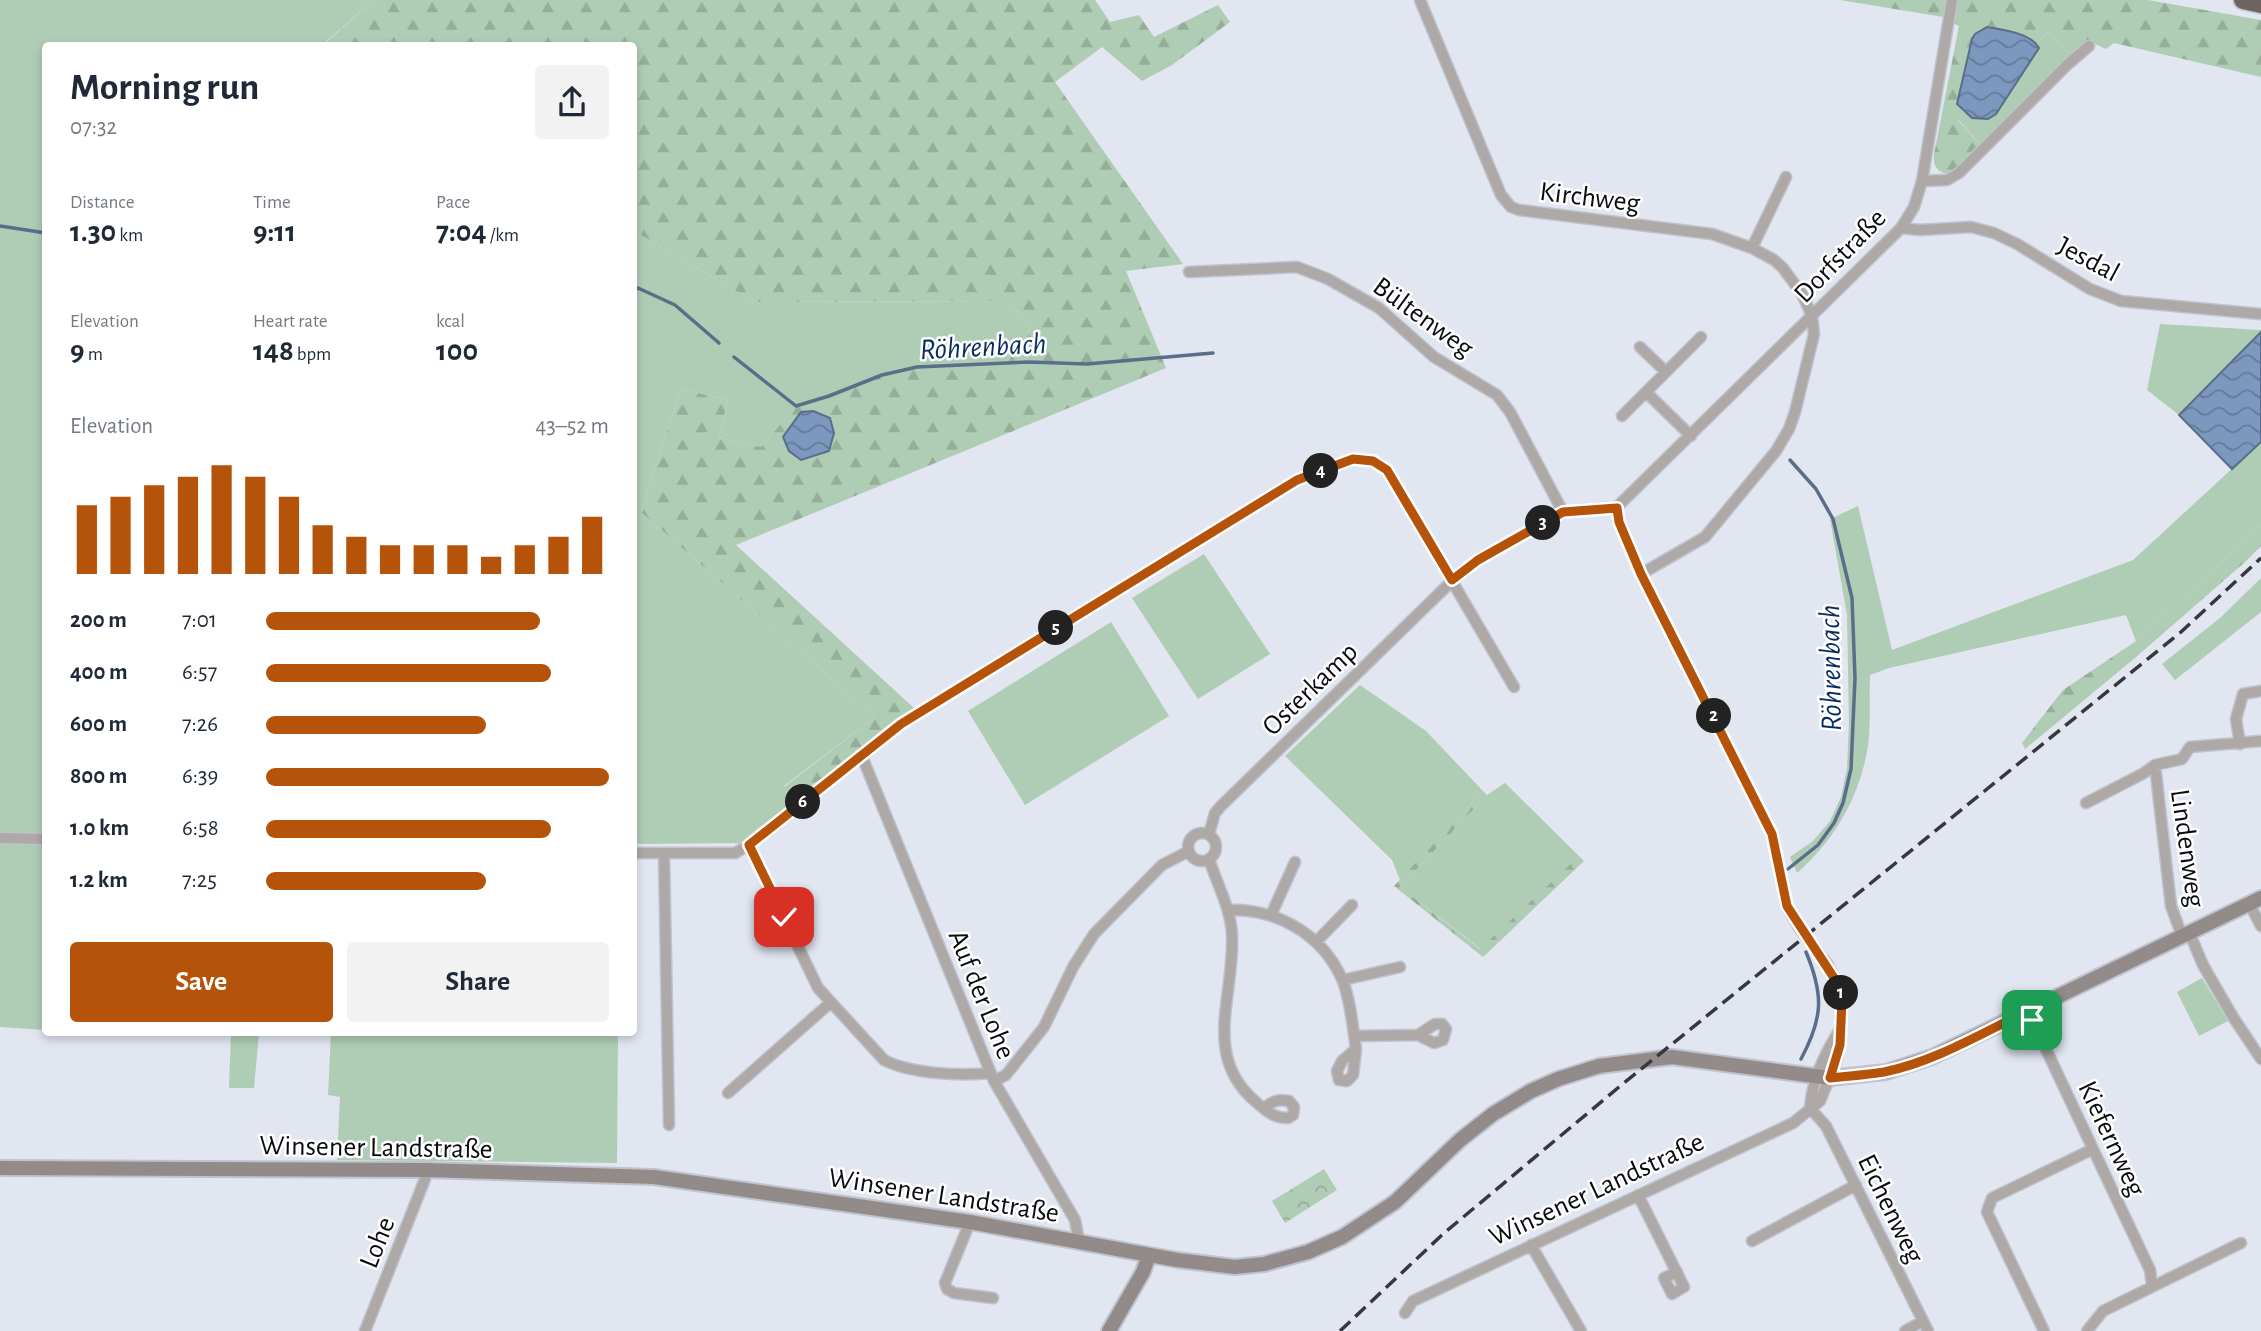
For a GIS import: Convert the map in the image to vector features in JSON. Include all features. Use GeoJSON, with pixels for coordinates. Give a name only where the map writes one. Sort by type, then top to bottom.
{"type":"FeatureCollection","features":[{"type":"Feature","properties":{"kind":"highway"},"geometry":{"type":"LineString","coordinates":[[2243,0],[2261,4]]}},
{"type":"Feature","properties":{"kind":"street","name":"Kirchweg"},"geometry":{"type":"LineString","coordinates":[[1420,0],[1501,195],[1511,206],[1519,210],[1712,234],[1752,248],[1783,268],[1802,294],[1812,316]]}},
{"type":"Feature","properties":{"kind":"street","name":"Dorfstraße"},"geometry":{"type":"LineString","coordinates":[[1617,508],[1901,228],[1914,207],[1922,181],[1952,0]]}},
{"type":"Feature","properties":{"kind":"street"},"geometry":{"type":"LineString","coordinates":[[1922,181],[1947,180],[1959,173],[2089,46]]}},
{"type":"Feature","properties":{"kind":"street"},"geometry":{"type":"LineString","coordinates":[[1752,248],[1786,177]]}},
{"type":"Feature","properties":{"kind":"street","name":"Jesdal"},"geometry":{"type":"LineString","coordinates":[[1901,228],[1971,227],[1994,233],[2090,289],[2122,301],[2261,314]]}},
{"type":"Feature","properties":{"kind":"street","name":"Bültenweg"},"geometry":{"type":"LineString","coordinates":[[1189,272],[1297,267],[1328,279],[1379,308],[1434,358],[1497,395],[1510,412],[1563,512]]}},
{"type":"Feature","properties":{"kind":"street"},"geometry":{"type":"LineString","coordinates":[[1641,574],[1688,549],[1704,537],[1776,451],[1790,429],[1796,412],[1814,334],[1812,316]]}},
{"type":"Feature","properties":{"kind":"street"},"geometry":{"type":"LineString","coordinates":[[1622,416],[1702,337]]}},
{"type":"Feature","properties":{"kind":"street"},"geometry":{"type":"LineString","coordinates":[[1640,347],[1665,372]]}},
{"type":"Feature","properties":{"kind":"street"},"geometry":{"type":"LineString","coordinates":[[1646,392],[1691,436]]}},
{"type":"Feature","properties":{"kind":"street"},"geometry":{"type":"LineString","coordinates":[[637,853],[735,853],[749,845],[901,724],[1297,480],[1353,459],[1373,461],[1387,470],[1514,687]]}},
{"type":"Feature","properties":{"kind":"street"},"geometry":{"type":"LineString","coordinates":[[1617,508],[1619,522],[1641,574],[1772,834],[1787,906],[1800,929],[1836,978],[1842,1000],[1837,1059],[1823,1077]]}},
{"type":"Feature","properties":{"kind":"street","name":"Osterkamp"},"geometry":{"type":"LineString","coordinates":[[1209,834],[1215,813],[1221,806],[1452,580],[1478,560],[1563,512],[1617,508]]}},
{"type":"Feature","properties":{"kind":"street"},"geometry":{"type":"LineString","coordinates":[[2261,691],[2243,694],[2235,719],[2240,744],[2261,741]]}},
{"type":"Feature","properties":{"kind":"street","name":"Lindenweg"},"geometry":{"type":"LineString","coordinates":[[2086,803],[2155,765],[2182,759],[2190,747],[2240,744]]}},
{"type":"Feature","properties":{"kind":"street","name":"Auf der Lohe"},"geometry":{"type":"LineString","coordinates":[[861,754],[992,1077],[1075,1220],[1079,1241]]}},
{"type":"Feature","properties":{"kind":"street","name":"Lindenweg"},"geometry":{"type":"LineString","coordinates":[[2155,765],[2171,906],[2233,1017],[2261,1059]]}},
{"type":"Feature","properties":{"kind":"street","name":"Osterkamp"},"geometry":{"type":"LineString","coordinates":[[992,1077],[1006,1075],[1044,1027],[1076,961],[1094,934],[1162,864],[1189,851],[1193,836],[1201,833],[1209,834],[1216,844],[1214,855],[1209,859]]}},
{"type":"Feature","properties":{"kind":"street"},"geometry":{"type":"LineString","coordinates":[[0,838],[42,839]]}},
{"type":"Feature","properties":{"kind":"street"},"geometry":{"type":"LineString","coordinates":[[749,845],[818,988],[884,1060],[897,1067],[992,1077]]}},
{"type":"Feature","properties":{"kind":"street"},"geometry":{"type":"LineString","coordinates":[[1189,851],[1198,860],[1209,859],[1228,910],[1233,934],[1225,1025],[1226,1059],[1243,1091],[1264,1108]]}},
{"type":"Feature","properties":{"kind":"street"},"geometry":{"type":"LineString","coordinates":[[664,854],[669,1125]]}},
{"type":"Feature","properties":{"kind":"street"},"geometry":{"type":"LineString","coordinates":[[1271,915],[1295,862]]}},
{"type":"Feature","properties":{"kind":"street"},"geometry":{"type":"LineString","coordinates":[[2255,901],[2261,926]]}},
{"type":"Feature","properties":{"kind":"street","name":"Winsener Landstraße"},"geometry":{"type":"LineString","coordinates":[[0,1168],[426,1170],[654,1177],[970,1222],[1149,1255],[1235,1267],[1264,1264],[1308,1252],[1342,1237],[1370,1220],[1395,1202],[1460,1140],[1493,1114],[1558,1079],[1599,1066],[1672,1057],[1823,1077],[1870,1074],[1905,1066],[2028,1011],[2255,901]]}},
{"type":"Feature","properties":{"kind":"street"},"geometry":{"type":"LineString","coordinates":[[1316,942],[1352,905]]}},
{"type":"Feature","properties":{"kind":"street"},"geometry":{"type":"LineString","coordinates":[[1228,910],[1248,909],[1271,915],[1297,927],[1316,942],[1343,980],[1356,1049]]}},
{"type":"Feature","properties":{"kind":"street"},"geometry":{"type":"LineString","coordinates":[[1343,980],[1400,967]]}},
{"type":"Feature","properties":{"kind":"street"},"geometry":{"type":"LineString","coordinates":[[729,1093],[830,1003]]}},
{"type":"Feature","properties":{"kind":"street","name":"Kiefernweg"},"geometry":{"type":"LineString","coordinates":[[2028,1011],[2150,1270],[2151,1286]]}},
{"type":"Feature","properties":{"kind":"street"},"geometry":{"type":"LineString","coordinates":[[1354,1036],[1418,1035]]}},
{"type":"Feature","properties":{"kind":"street","name":"Winsener Landstraße"},"geometry":{"type":"LineString","coordinates":[[1405,1313],[1413,1301],[1793,1124],[1819,1101],[1823,1077]]}},
{"type":"Feature","properties":{"kind":"street","name":"Eichenweg"},"geometry":{"type":"LineString","coordinates":[[1810,1108],[1826,1126],[1926,1326]]}},
{"type":"Feature","properties":{"kind":"street"},"geometry":{"type":"LineString","coordinates":[[2044,1331],[1987,1212],[1992,1199],[2093,1149]]}},
{"type":"Feature","properties":{"kind":"street","name":"Lohe"},"geometry":{"type":"LineString","coordinates":[[365,1331],[425,1179],[426,1170]]}},
{"type":"Feature","properties":{"kind":"street"},"geometry":{"type":"LineString","coordinates":[[1752,1241],[1856,1185]]}},
{"type":"Feature","properties":{"kind":"street"},"geometry":{"type":"LineString","coordinates":[[1638,1195],[1677,1272]]}},
{"type":"Feature","properties":{"kind":"street"},"geometry":{"type":"LineString","coordinates":[[970,1222],[945,1283],[947,1289],[954,1293],[993,1298]]}},
{"type":"Feature","properties":{"kind":"street"},"geometry":{"type":"LineString","coordinates":[[2087,1331],[2103,1311],[2241,1243]]}},
{"type":"Feature","properties":{"kind":"street"},"geometry":{"type":"LineString","coordinates":[[1531,1245],[1581,1331]]}},
{"type":"Feature","properties":{"kind":"street"},"geometry":{"type":"LineString","coordinates":[[1109,1331],[1143,1272],[1149,1255]]}},
{"type":"Feature","properties":{"kind":"street"},"geometry":{"type":"LineString","coordinates":[[1905,1331],[1926,1326]]}},
{"type":"Feature","properties":{"kind":"green space"},"geometry":{"type":"Polygon","coordinates":[[[0,0],[374,0],[325,42],[42,42],[42,1030],[0,1027],[0,0]]]}},
{"type":"Feature","properties":{"kind":"green space"},"geometry":{"type":"Polygon","coordinates":[[[374,0],[1095,0],[1110,22],[1139,15],[1154,37],[1218,5],[1230,22],[1172,65],[1142,81],[1102,47],[1055,82],[1183,264],[1126,271],[1166,368],[736,545],[914,708],[796,800],[784,787],[875,717],[641,512],[681,389],[728,400],[719,438],[761,447],[796,406],[882,375],[917,367],[1007,363],[1033,325],[1006,301],[755,302],[637,233],[637,42],[327,42],[374,0]]]}},
{"type":"Feature","properties":{"kind":"green space"},"geometry":{"type":"Polygon","coordinates":[[[1840,0],[2148,0],[2261,20],[2261,77],[2114,43],[2106,49],[2089,41],[2071,56],[2047,32],[2038,44],[2029,38],[1957,104],[1963,111],[1958,120],[1981,146],[1958,169],[1948,174],[1936,167],[1934,154],[1959,26],[1943,17],[1840,0]]]}},
{"type":"Feature","properties":{"kind":"green space"},"geometry":{"type":"Polygon","coordinates":[[[2047,32],[2071,56],[1981,146],[1958,119],[1963,111],[1972,118],[1996,114],[2047,32]]]}},
{"type":"Feature","properties":{"kind":"green space"},"geometry":{"type":"Polygon","coordinates":[[[637,233],[755,302],[1006,301],[1033,325],[1007,363],[917,367],[796,406],[761,447],[719,438],[728,400],[681,389],[641,512],[875,717],[784,786],[796,800],[744,843],[637,844],[637,233]]]}},
{"type":"Feature","properties":{"kind":"green space"},"geometry":{"type":"Polygon","coordinates":[[[2160,324],[2261,332],[2179,415],[2147,390],[2160,324]]]}},
{"type":"Feature","properties":{"kind":"green space"},"geometry":{"type":"Polygon","coordinates":[[[2261,442],[2261,526],[2136,641],[2126,615],[1889,668],[1870,675],[1869,737],[1859,782],[1834,831],[1797,873],[1790,857],[1813,841],[1830,821],[1841,797],[1847,768],[1847,615],[1830,519],[1858,506],[1892,650],[2133,560],[2261,442]]]}},
{"type":"Feature","properties":{"kind":"green space"},"geometry":{"type":"Polygon","coordinates":[[[2261,526],[2261,546],[2245,562],[2025,749],[2022,743],[2063,690],[2136,641],[2261,526]]]}},
{"type":"Feature","properties":{"kind":"green space"},"geometry":{"type":"Polygon","coordinates":[[[1204,554],[1270,654],[1198,699],[1132,598],[1204,554]]]}},
{"type":"Feature","properties":{"kind":"green space"},"geometry":{"type":"Polygon","coordinates":[[[2261,578],[2261,612],[2175,680],[2162,664],[2220,618],[2261,578]]]}},
{"type":"Feature","properties":{"kind":"green space"},"geometry":{"type":"Polygon","coordinates":[[[1111,622],[1169,716],[1025,805],[968,711],[1111,622]]]}},
{"type":"Feature","properties":{"kind":"green space"},"geometry":{"type":"Polygon","coordinates":[[[1360,685],[1426,731],[1483,791],[1400,880],[1392,860],[1285,756],[1360,685]]]}},
{"type":"Feature","properties":{"kind":"green space"},"geometry":{"type":"Polygon","coordinates":[[[1505,783],[1579,856],[1481,949],[1400,887],[1487,795],[1505,783]]]}},
{"type":"Feature","properties":{"kind":"green space"},"geometry":{"type":"Polygon","coordinates":[[[1483,791],[1487,795],[1400,887],[1480,949],[1579,856],[1584,861],[1483,957],[1394,886],[1483,791]]]}},
{"type":"Feature","properties":{"kind":"green space"},"geometry":{"type":"Polygon","coordinates":[[[2202,978],[2228,1021],[2199,1036],[2177,992],[2202,978]]]}},
{"type":"Feature","properties":{"kind":"green space"},"geometry":{"type":"Polygon","coordinates":[[[231,1036],[259,1036],[254,1088],[229,1088],[231,1036]]]}},
{"type":"Feature","properties":{"kind":"green space"},"geometry":{"type":"Polygon","coordinates":[[[331,1036],[618,1036],[617,1163],[337,1160],[340,1097],[328,1095],[331,1036]]]}},
{"type":"Feature","properties":{"kind":"green space"},"geometry":{"type":"Polygon","coordinates":[[[1324,1169],[1337,1190],[1285,1223],[1272,1201],[1324,1169]]]}},
{"type":"Feature","properties":{"kind":"water"},"geometry":{"type":"Polygon","coordinates":[[[1987,27],[2023,36],[2039,48],[1996,114],[1988,119],[1972,118],[1957,104],[1972,39],[1987,27]]]}},
{"type":"Feature","properties":{"kind":"water"},"geometry":{"type":"Polygon","coordinates":[[[2261,332],[2261,442],[2232,469],[2179,415],[2261,332]]]}},
{"type":"Feature","properties":{"kind":"water"},"geometry":{"type":"Polygon","coordinates":[[[813,411],[830,418],[834,433],[829,451],[801,460],[789,451],[783,437],[801,412],[813,411]]]}},
{"type":"Feature","properties":{"kind":"waterway","name":"Röhrenbach"},"geometry":{"type":"LineString","coordinates":[[0,226],[42,232]]}},
{"type":"Feature","properties":{"kind":"waterway","name":"Röhrenbach"},"geometry":{"type":"LineString","coordinates":[[637,288],[675,305],[719,343]]}},
{"type":"Feature","properties":{"kind":"waterway","name":"Röhrenbach"},"geometry":{"type":"LineString","coordinates":[[734,357],[796,406],[882,375],[917,367],[1029,362],[1087,364],[1213,353]]}},
{"type":"Feature","properties":{"kind":"waterway","name":"Röhrenbach"},"geometry":{"type":"LineString","coordinates":[[1788,869],[1818,845],[1834,823],[1843,803],[1851,769],[1855,678],[1852,598],[1833,519],[1816,489],[1790,460]]}},
{"type":"Feature","properties":{"kind":"waterway","name":"Röhrenbach"},"geometry":{"type":"LineString","coordinates":[[1801,1059],[1814,1031],[1818,1006],[1816,981],[1806,952]]}},
{"type":"Feature","properties":{"kind":"railway"},"geometry":{"type":"LineString","coordinates":[[1340,1331],[1443,1234],[1619,1087],[2181,632],[2261,558]]}},
{"type":"Feature","properties":{"kind":"route"},"geometry":{"type":"LineString","coordinates":[[784,917],[749,845],[861,754],[901,724],[1297,480],[1353,459],[1373,461],[1387,470],[1452,580],[1478,560],[1563,512],[1617,508],[1619,522],[1641,574],[1762,810],[1779,858],[1787,906],[1800,929],[1836,978],[1842,1000],[1840,1045],[1830,1078],[1886,1072],[1905,1066],[2028,1011],[2032,1020]]}}]}
